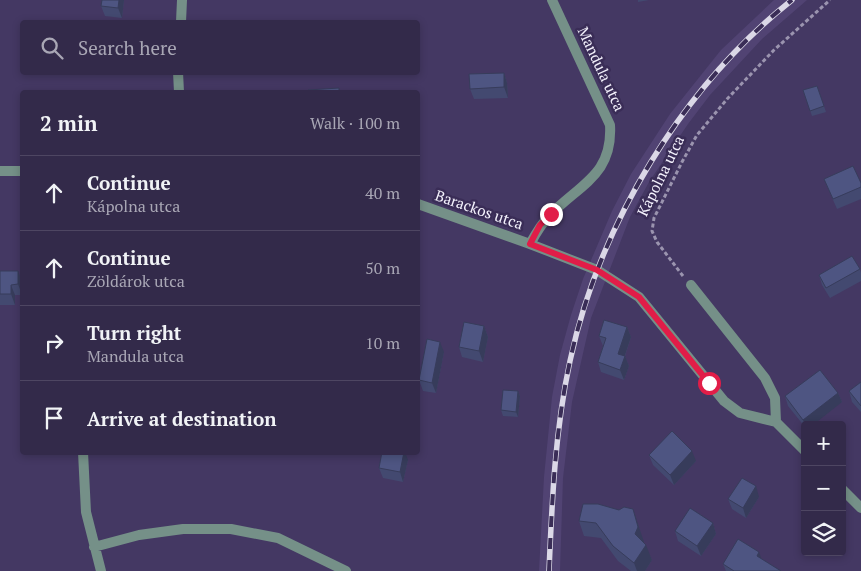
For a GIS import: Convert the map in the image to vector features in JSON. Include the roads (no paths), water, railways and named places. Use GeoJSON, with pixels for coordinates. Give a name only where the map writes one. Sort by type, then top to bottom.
{"type":"FeatureCollection","features":[{"type":"Feature","properties":{"kind":"street"},"geometry":{"type":"LineString","coordinates":[[181,20],[182,0]]}},
{"type":"Feature","properties":{"kind":"street","name":"Mandula utca"},"geometry":{"type":"LineString","coordinates":[[530,244],[540,225],[596,174],[605,159],[611,140],[610,125],[552,0]]}},
{"type":"Feature","properties":{"kind":"street"},"geometry":{"type":"LineString","coordinates":[[178,75],[179,90]]}},
{"type":"Feature","properties":{"kind":"street"},"geometry":{"type":"LineString","coordinates":[[0,170],[20,170]]}},
{"type":"Feature","properties":{"kind":"street","name":"Barackos utca"},"geometry":{"type":"LineString","coordinates":[[420,205],[597,270],[639,297],[724,401],[740,414],[776,422]]}},
{"type":"Feature","properties":{"kind":"street"},"geometry":{"type":"LineString","coordinates":[[691,285],[765,378],[775,398],[776,422],[801,447]]}},
{"type":"Feature","properties":{"kind":"street"},"geometry":{"type":"LineString","coordinates":[[83,455],[86,512],[101,571]]}},
{"type":"Feature","properties":{"kind":"street"},"geometry":{"type":"LineString","coordinates":[[846,493],[861,508]]}},
{"type":"Feature","properties":{"kind":"street"},"geometry":{"type":"LineString","coordinates":[[94,547],[139,535],[183,529],[231,529],[278,538],[346,571]]}},
{"type":"Feature","properties":{"kind":"railway"},"geometry":{"type":"LineString","coordinates":[[549,571],[555,465],[565,387],[583,310],[602,259],[624,210],[651,162],[682,116],[715,74],[752,35],[792,0]]}}]}
